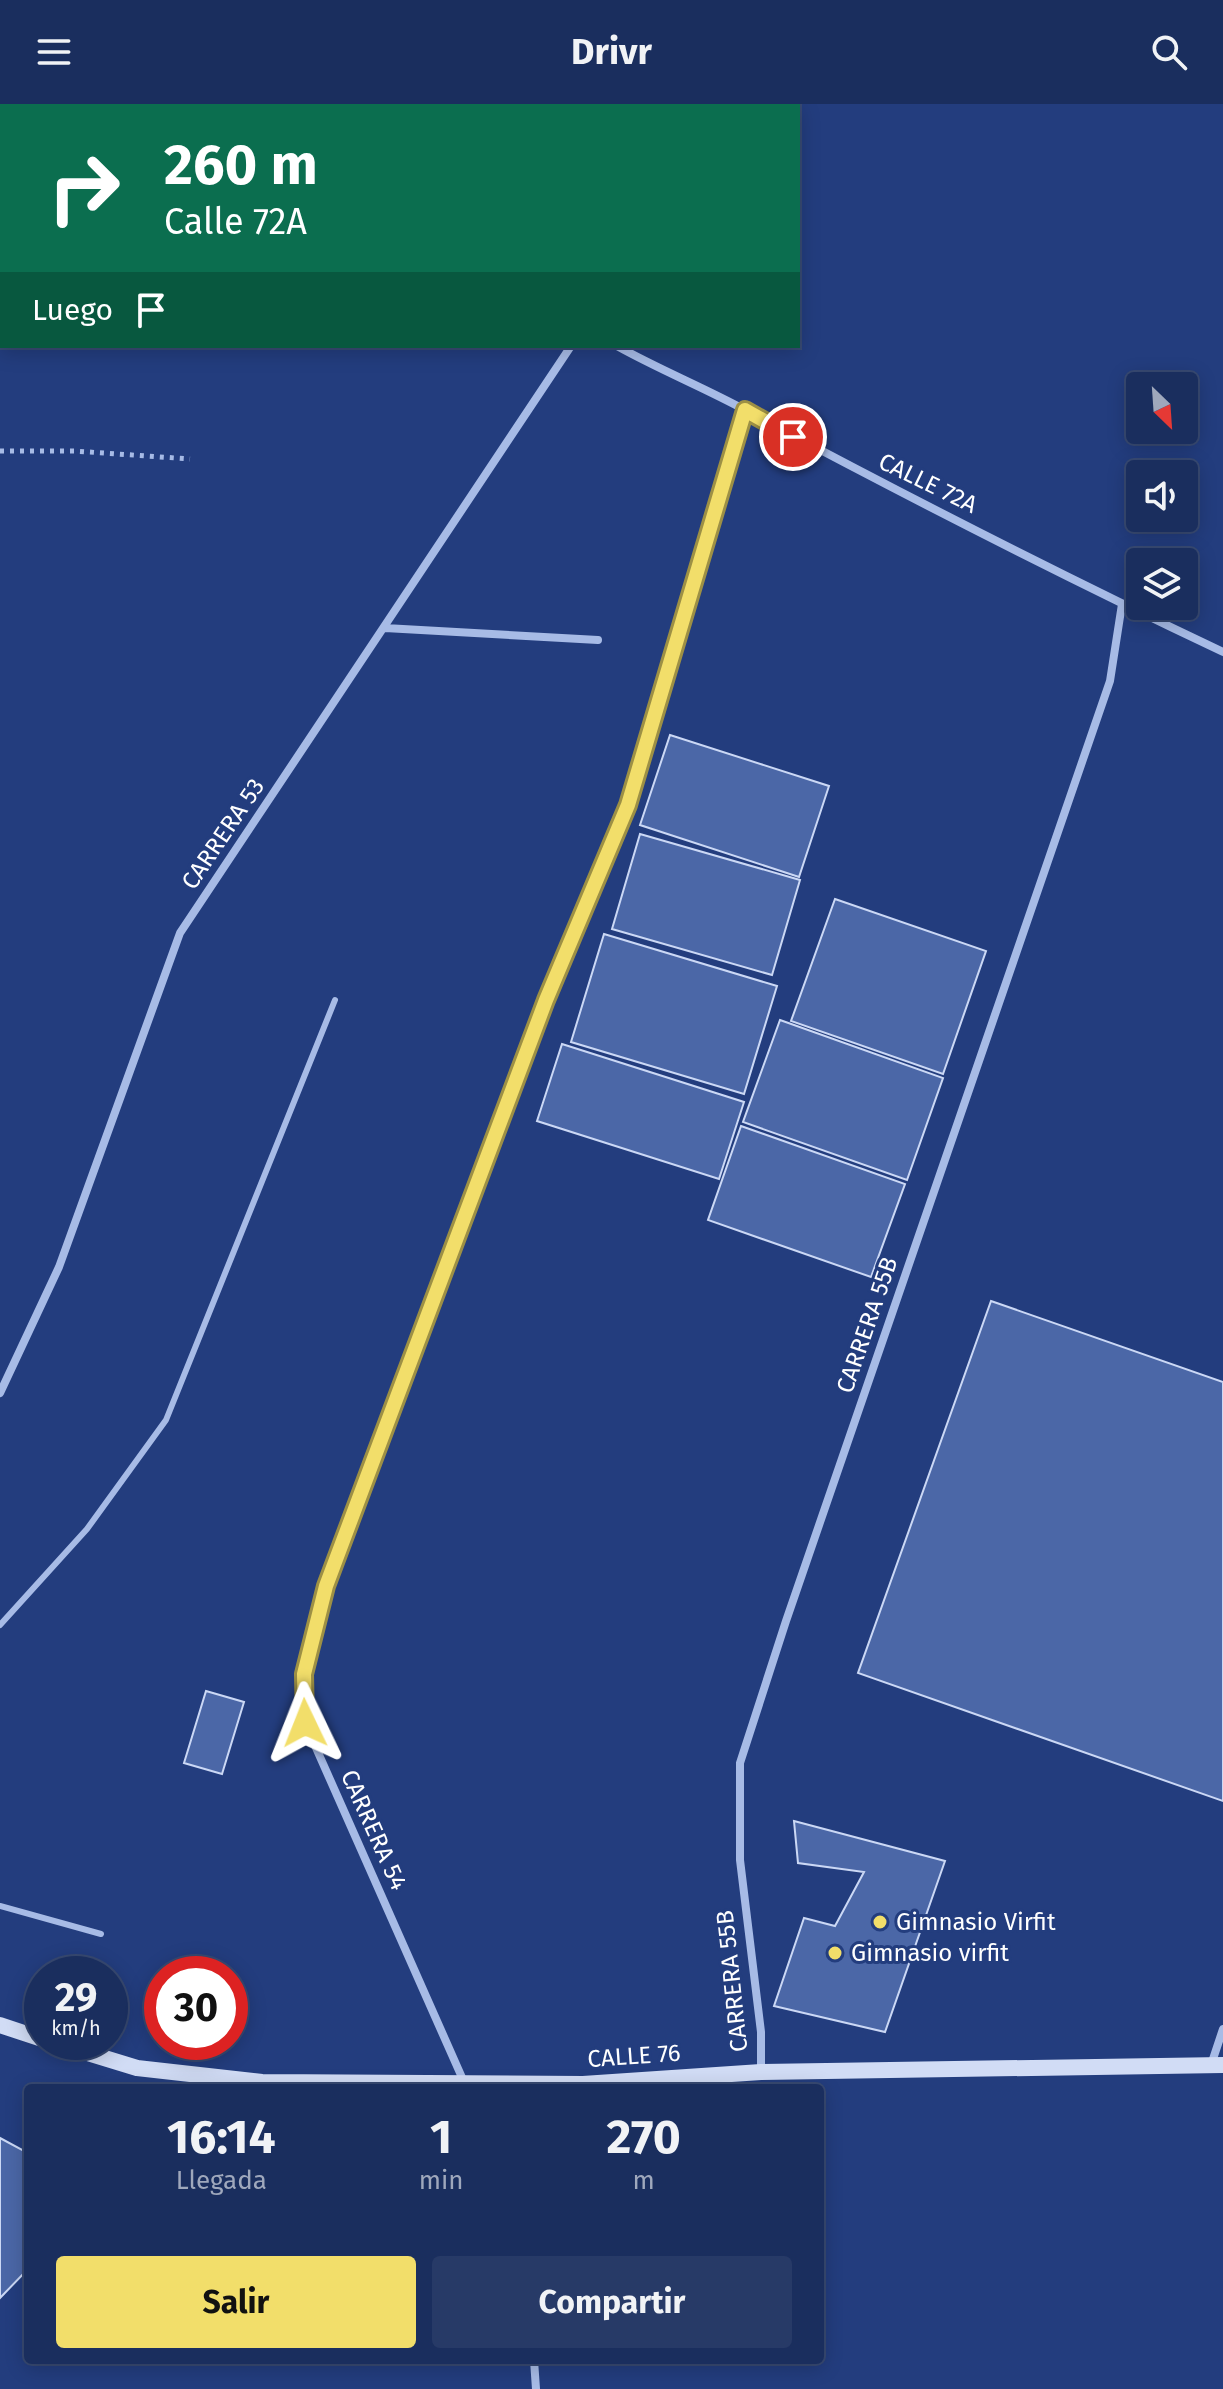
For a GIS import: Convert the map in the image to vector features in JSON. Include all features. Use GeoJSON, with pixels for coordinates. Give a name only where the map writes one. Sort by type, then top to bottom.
{"type":"FeatureCollection","features":[{"type":"Feature","properties":{"kind":"street","name":"CARRERA 53"},"geometry":{"type":"LineString","coordinates":[[0,1393],[59,1267],[180,933],[570,348]]}},
{"type":"Feature","properties":{"kind":"street","name":"CALLE 72A"},"geometry":{"type":"LineString","coordinates":[[621,348],[745,410],[818,451],[1223,652]]}},
{"type":"Feature","properties":{"kind":"street","name":"CARRERA 54"},"geometry":{"type":"LineString","coordinates":[[464,2082],[305,1723],[304,1674],[326,1586],[342,1542],[546,1000],[628,805],[745,410]]}},
{"type":"Feature","properties":{"kind":"street","name":"CARRERA 55B"},"geometry":{"type":"LineString","coordinates":[[761,2072],[761,2032],[740,1860],[740,1763],[796,1591],[1110,681],[1122,604]]}},
{"type":"Feature","properties":{"kind":"street"},"geometry":{"type":"LineString","coordinates":[[385,628],[598,640]]}},
{"type":"Feature","properties":{"kind":"street"},"geometry":{"type":"LineString","coordinates":[[0,2025],[24,2033]]}},
{"type":"Feature","properties":{"kind":"street"},"geometry":{"type":"LineString","coordinates":[[1217,2065],[1223,2029]]}},
{"type":"Feature","properties":{"kind":"street","name":"CALLE 76"},"geometry":{"type":"LineString","coordinates":[[111,2060],[137,2068],[262,2082],[498,2084]]}},
{"type":"Feature","properties":{"kind":"street","name":"CALLE 76"},"geometry":{"type":"LineString","coordinates":[[583,2084],[761,2072],[1217,2065]]}},
{"type":"Feature","properties":{"kind":"street"},"geometry":{"type":"LineString","coordinates":[[534,2364],[536,2389]]}},
{"type":"Feature","properties":{"kind":"lane"},"geometry":{"type":"LineString","coordinates":[[0,1625],[87,1529],[166,1420],[335,1000]]}},
{"type":"Feature","properties":{"kind":"lane"},"geometry":{"type":"LineString","coordinates":[[0,1906],[101,1934]]}},
{"type":"Feature","properties":{"kind":"path"},"geometry":{"type":"LineString","coordinates":[[0,451],[74,451],[190,459]]}},
{"type":"Feature","properties":{"kind":"building"},"geometry":{"type":"Polygon","coordinates":[[[670,735],[829,786],[799,877],[640,825],[670,735]]]}},
{"type":"Feature","properties":{"kind":"building"},"geometry":{"type":"Polygon","coordinates":[[[640,834],[800,880],[772,975],[612,929],[640,834]]]}},
{"type":"Feature","properties":{"kind":"building"},"geometry":{"type":"Polygon","coordinates":[[[835,899],[986,951],[943,1074],[791,1021],[835,899]]]}},
{"type":"Feature","properties":{"kind":"building"},"geometry":{"type":"Polygon","coordinates":[[[604,934],[777,986],[744,1094],[571,1042],[604,934]]]}},
{"type":"Feature","properties":{"kind":"building"},"geometry":{"type":"Polygon","coordinates":[[[780,1020],[943,1078],[907,1180],[743,1122],[780,1020]]]}},
{"type":"Feature","properties":{"kind":"building"},"geometry":{"type":"Polygon","coordinates":[[[562,1044],[744,1102],[719,1179],[537,1121],[562,1044]]]}},
{"type":"Feature","properties":{"kind":"building"},"geometry":{"type":"Polygon","coordinates":[[[741,1126],[905,1184],[871,1277],[708,1220],[741,1126]]]}},
{"type":"Feature","properties":{"kind":"building"},"geometry":{"type":"Polygon","coordinates":[[[991,1301],[1223,1382],[1223,1801],[858,1673],[991,1301]]]}},
{"type":"Feature","properties":{"kind":"building"},"geometry":{"type":"Polygon","coordinates":[[[206,1691],[244,1702],[222,1774],[184,1763],[206,1691]]]}},
{"type":"Feature","properties":{"kind":"building","name":"Gimnasio Virfit"},"geometry":{"type":"Polygon","coordinates":[[[794,1821],[945,1861],[885,2032],[774,2006],[804,1918],[835,1926],[864,1872],[798,1863],[794,1821]]]}},
{"type":"Feature","properties":{"kind":"building"},"geometry":{"type":"Polygon","coordinates":[[[0,2138],[24,2151],[24,2273],[0,2298],[0,2138]]]}},
{"type":"Feature","properties":{"kind":"place","name":"Gimnasio Virfit"},"geometry":{"type":"Point","coordinates":[880,1922]}},
{"type":"Feature","properties":{"kind":"place","name":"Gimnasio virfit"},"geometry":{"type":"Point","coordinates":[835,1953]}},
{"type":"Feature","properties":{"kind":"route"},"geometry":{"type":"LineString","coordinates":[[305,1723],[304,1674],[326,1586],[546,1000],[628,805],[745,410],[793,437]]}}]}
